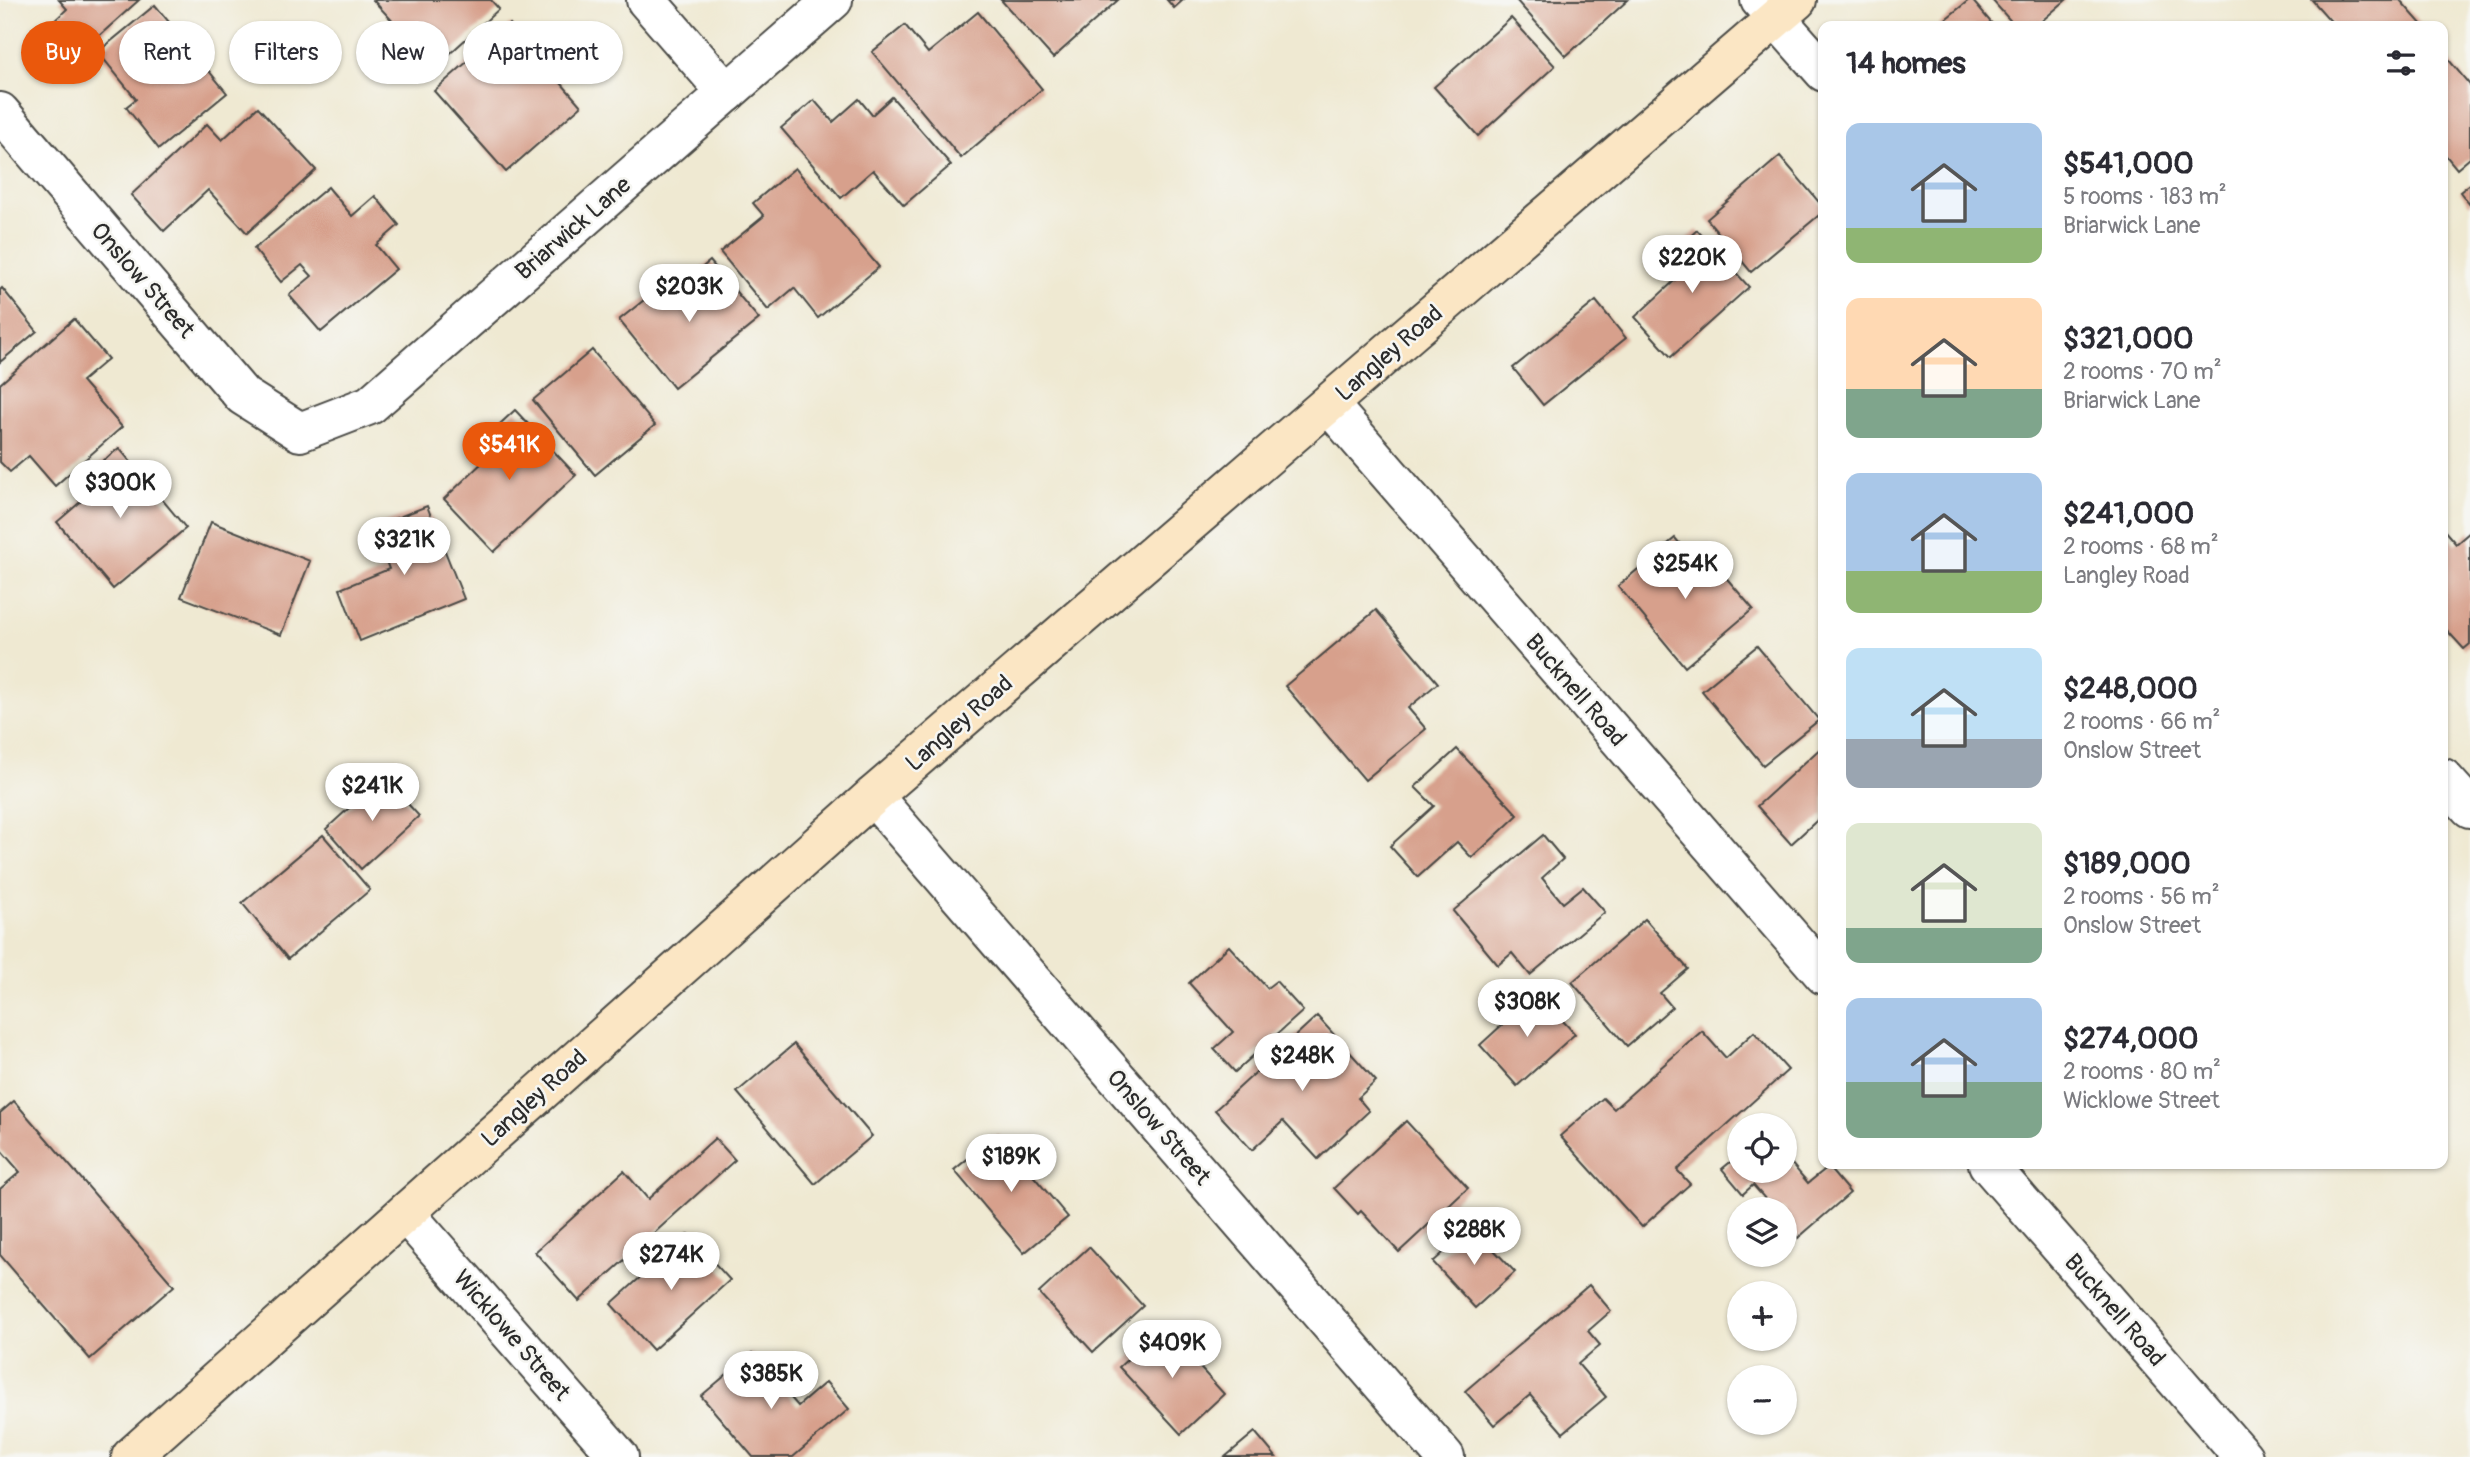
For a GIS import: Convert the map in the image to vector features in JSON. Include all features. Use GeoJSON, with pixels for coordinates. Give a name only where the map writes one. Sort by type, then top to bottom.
{"type":"FeatureCollection","features":[{"type":"Feature","properties":{"kind":"street"},"geometry":{"type":"LineString","coordinates":[[646,0],[727,93]]}},
{"type":"Feature","properties":{"kind":"street","name":"Briarwick Lane"},"geometry":{"type":"LineString","coordinates":[[300,432],[370,405],[833,0]]}},
{"type":"Feature","properties":{"kind":"street"},"geometry":{"type":"LineString","coordinates":[[1778,6],[1818,63]]}},
{"type":"Feature","properties":{"kind":"street","name":"Langley Road"},"geometry":{"type":"LineString","coordinates":[[131,1457],[873,796],[1329,405],[1778,6]]}},
{"type":"Feature","properties":{"kind":"street","name":"Onslow Street"},"geometry":{"type":"LineString","coordinates":[[0,112],[243,396],[300,432]]}},
{"type":"Feature","properties":{"kind":"street","name":"Bucknell Road"},"geometry":{"type":"LineString","coordinates":[[1329,405],[1818,968]]}},
{"type":"Feature","properties":{"kind":"street"},"geometry":{"type":"LineString","coordinates":[[2448,784],[2470,808]]}},
{"type":"Feature","properties":{"kind":"street","name":"Onslow Street"},"geometry":{"type":"LineString","coordinates":[[873,796],[1445,1457]]}},
{"type":"Feature","properties":{"kind":"street","name":"Bucknell Road"},"geometry":{"type":"LineString","coordinates":[[1992,1169],[2243,1457]]}},
{"type":"Feature","properties":{"kind":"street","name":"Wicklowe Street"},"geometry":{"type":"LineString","coordinates":[[405,1213],[620,1457]]}},
{"type":"Feature","properties":{"kind":"building"},"geometry":{"type":"Polygon","coordinates":[[[59,0],[139,0],[105,31],[105,21],[54,21],[67,9],[59,0]]]}},
{"type":"Feature","properties":{"kind":"building"},"geometry":{"type":"Polygon","coordinates":[[[373,0],[491,0],[499,9],[486,21],[463,21],[463,42],[449,54],[449,21],[392,21],[373,0]]]}},
{"type":"Feature","properties":{"kind":"building"},"geometry":{"type":"Polygon","coordinates":[[[1001,0],[1118,0],[1053,58],[1001,0]]]}},
{"type":"Feature","properties":{"kind":"building"},"geometry":{"type":"Polygon","coordinates":[[[1167,0],[1183,0],[1174,8],[1167,0]]]}},
{"type":"Feature","properties":{"kind":"building"},"geometry":{"type":"Polygon","coordinates":[[[1516,0],[1628,0],[1566,56],[1516,0]]]}},
{"type":"Feature","properties":{"kind":"building"},"geometry":{"type":"Polygon","coordinates":[[[1972,0],[1990,21],[1943,21],[1972,0]]]}},
{"type":"Feature","properties":{"kind":"building"},"geometry":{"type":"Polygon","coordinates":[[[1992,0],[2066,0],[2042,21],[2011,21],[1992,0]]]}},
{"type":"Feature","properties":{"kind":"building"},"geometry":{"type":"Polygon","coordinates":[[[2312,0],[2400,0],[2419,21],[2331,21],[2312,0]]]}},
{"type":"Feature","properties":{"kind":"building"},"geometry":{"type":"Polygon","coordinates":[[[155,5],[168,21],[136,21],[155,5]]]}},
{"type":"Feature","properties":{"kind":"building"},"geometry":{"type":"Polygon","coordinates":[[[978,12],[1042,89],[961,158],[872,52],[905,25],[928,53],[978,12]]]}},
{"type":"Feature","properties":{"kind":"building"},"geometry":{"type":"Polygon","coordinates":[[[1511,18],[1555,66],[1478,136],[1434,87],[1511,18]]]}},
{"type":"Feature","properties":{"kind":"building"},"geometry":{"type":"Polygon","coordinates":[[[119,35],[119,78],[105,61],[105,46],[119,35]]]}},
{"type":"Feature","properties":{"kind":"building"},"geometry":{"type":"Polygon","coordinates":[[[2448,59],[2470,85],[2470,158],[2457,169],[2448,158],[2448,59]]]}},
{"type":"Feature","properties":{"kind":"building"},"geometry":{"type":"Polygon","coordinates":[[[463,65],[463,84],[562,84],[581,106],[506,172],[434,91],[442,84],[449,84],[449,78],[463,65]]]}},
{"type":"Feature","properties":{"kind":"building"},"geometry":{"type":"Polygon","coordinates":[[[215,78],[227,93],[159,149],[126,107],[136,99],[124,84],[215,84],[215,78]]]}},
{"type":"Feature","properties":{"kind":"building"},"geometry":{"type":"Polygon","coordinates":[[[892,97],[951,165],[904,205],[873,170],[841,198],[781,128],[814,100],[833,122],[859,99],[872,115],[892,97]]]}},
{"type":"Feature","properties":{"kind":"building"},"geometry":{"type":"Polygon","coordinates":[[[258,107],[316,170],[247,233],[208,190],[164,231],[131,195],[207,124],[222,140],[258,107]]]}},
{"type":"Feature","properties":{"kind":"building"},"geometry":{"type":"Polygon","coordinates":[[[1780,156],[1818,201],[1818,216],[1751,272],[1707,219],[1780,156]]]}},
{"type":"Feature","properties":{"kind":"building"},"geometry":{"type":"Polygon","coordinates":[[[795,168],[879,267],[818,318],[794,288],[768,310],[720,252],[764,216],[753,203],[795,168]]]}},
{"type":"Feature","properties":{"kind":"building"},"geometry":{"type":"Polygon","coordinates":[[[2470,184],[2470,205],[2460,192],[2470,184]]]}},
{"type":"Feature","properties":{"kind":"building"},"geometry":{"type":"Polygon","coordinates":[[[328,187],[352,216],[375,196],[399,225],[376,245],[396,269],[321,332],[289,295],[312,276],[302,265],[281,282],[254,249],[328,187]]]}},
{"type":"Feature","properties":{"kind":"building"},"geometry":{"type":"Polygon","coordinates":[[[1697,230],[1749,287],[1671,357],[1635,317],[1685,271],[1670,255],[1697,230]]]}},
{"type":"Feature","properties":{"kind":"building"},"geometry":{"type":"Polygon","coordinates":[[[710,261],[759,319],[674,388],[619,320],[654,292],[662,301],[710,261]]]}},
{"type":"Feature","properties":{"kind":"building"},"geometry":{"type":"Polygon","coordinates":[[[2,288],[37,331],[0,362],[0,290],[2,288]]]}},
{"type":"Feature","properties":{"kind":"building"},"geometry":{"type":"Polygon","coordinates":[[[1596,301],[1626,338],[1543,405],[1513,368],[1596,301]]]}},
{"type":"Feature","properties":{"kind":"building"},"geometry":{"type":"Polygon","coordinates":[[[74,319],[108,359],[82,381],[122,427],[55,486],[29,456],[10,472],[0,462],[0,384],[74,319]]]}},
{"type":"Feature","properties":{"kind":"building"},"geometry":{"type":"Polygon","coordinates":[[[592,350],[655,425],[595,475],[533,400],[592,350]]]}},
{"type":"Feature","properties":{"kind":"building"},"geometry":{"type":"Polygon","coordinates":[[[515,410],[576,475],[494,552],[444,499],[485,460],[474,448],[515,410]]]}},
{"type":"Feature","properties":{"kind":"building"},"geometry":{"type":"Polygon","coordinates":[[[119,448],[186,528],[113,589],[57,522],[92,492],[81,479],[119,448]]]}},
{"type":"Feature","properties":{"kind":"building"},"geometry":{"type":"Polygon","coordinates":[[[427,506],[464,599],[360,641],[340,589],[389,569],[373,527],[427,506]]]}},
{"type":"Feature","properties":{"kind":"building"},"geometry":{"type":"Polygon","coordinates":[[[211,522],[310,561],[281,635],[181,597],[211,522]]]}},
{"type":"Feature","properties":{"kind":"building"},"geometry":{"type":"Polygon","coordinates":[[[2470,532],[2470,644],[2464,649],[2448,631],[2448,535],[2456,544],[2470,532]]]}},
{"type":"Feature","properties":{"kind":"building"},"geometry":{"type":"Polygon","coordinates":[[[1675,538],[1700,568],[1710,559],[1753,609],[1685,667],[1618,586],[1675,538]]]}},
{"type":"Feature","properties":{"kind":"building"},"geometry":{"type":"Polygon","coordinates":[[[1376,610],[1438,683],[1408,708],[1426,729],[1365,780],[1285,686],[1376,610]]]}},
{"type":"Feature","properties":{"kind":"building"},"geometry":{"type":"Polygon","coordinates":[[[1757,646],[1818,721],[1763,765],[1702,691],[1757,646]]]}},
{"type":"Feature","properties":{"kind":"building"},"geometry":{"type":"Polygon","coordinates":[[[1457,749],[1518,815],[1472,858],[1457,842],[1418,877],[1390,846],[1434,806],[1415,787],[1457,749]]]}},
{"type":"Feature","properties":{"kind":"building"},"geometry":{"type":"Polygon","coordinates":[[[1818,750],[1818,819],[1791,844],[1757,806],[1818,750]]]}},
{"type":"Feature","properties":{"kind":"building"},"geometry":{"type":"Polygon","coordinates":[[[383,777],[419,816],[361,869],[326,829],[383,777]]]}},
{"type":"Feature","properties":{"kind":"building"},"geometry":{"type":"Polygon","coordinates":[[[323,835],[370,890],[288,959],[242,903],[323,835]]]}},
{"type":"Feature","properties":{"kind":"building"},"geometry":{"type":"Polygon","coordinates":[[[1543,835],[1563,859],[1542,878],[1563,903],[1583,887],[1605,912],[1530,975],[1512,953],[1498,965],[1453,911],[1543,835]]]}},
{"type":"Feature","properties":{"kind":"building"},"geometry":{"type":"Polygon","coordinates":[[[1645,919],[1688,969],[1660,993],[1672,1007],[1627,1046],[1572,982],[1645,919]]]}},
{"type":"Feature","properties":{"kind":"building"},"geometry":{"type":"Polygon","coordinates":[[[1229,946],[1267,988],[1276,981],[1303,1011],[1235,1072],[1214,1049],[1233,1032],[1189,983],[1229,946]]]}},
{"type":"Feature","properties":{"kind":"building"},"geometry":{"type":"Polygon","coordinates":[[[1537,993],[1575,1034],[1517,1086],[1480,1045],[1537,993]]]}},
{"type":"Feature","properties":{"kind":"building"},"geometry":{"type":"Polygon","coordinates":[[[1317,1016],[1376,1081],[1358,1098],[1369,1111],[1318,1159],[1283,1121],[1252,1150],[1215,1110],[1317,1016]]]}},
{"type":"Feature","properties":{"kind":"building"},"geometry":{"type":"Polygon","coordinates":[[[1702,1031],[1726,1058],[1754,1032],[1788,1070],[1740,1113],[1727,1113],[1727,1125],[1677,1170],[1690,1184],[1642,1227],[1560,1136],[1603,1098],[1614,1109],[1702,1031]]]}},
{"type":"Feature","properties":{"kind":"building"},"geometry":{"type":"Polygon","coordinates":[[[794,1044],[872,1136],[815,1184],[737,1092],[794,1044]]]}},
{"type":"Feature","properties":{"kind":"building"},"geometry":{"type":"Polygon","coordinates":[[[14,1101],[174,1286],[90,1359],[0,1255],[0,1189],[20,1172],[0,1149],[0,1113],[14,1101]]]}},
{"type":"Feature","properties":{"kind":"building"},"geometry":{"type":"Polygon","coordinates":[[[1406,1121],[1468,1188],[1399,1252],[1361,1211],[1358,1214],[1334,1188],[1406,1121]]]}},
{"type":"Feature","properties":{"kind":"building"},"geometry":{"type":"Polygon","coordinates":[[[998,1134],[1068,1217],[1024,1253],[954,1170],[998,1134]]]}},
{"type":"Feature","properties":{"kind":"building"},"geometry":{"type":"Polygon","coordinates":[[[715,1138],[735,1160],[579,1301],[535,1252],[624,1171],[648,1199],[715,1138]]]}},
{"type":"Feature","properties":{"kind":"building"},"geometry":{"type":"Polygon","coordinates":[[[1826,1169],[1830,1169],[1850,1193],[1798,1238],[1797,1197],[1764,1197],[1753,1185],[1743,1194],[1734,1183],[1797,1183],[1797,1170],[1808,1183],[1826,1169]]]}},
{"type":"Feature","properties":{"kind":"building"},"geometry":{"type":"Polygon","coordinates":[[[1472,1227],[1515,1272],[1475,1308],[1433,1262],[1472,1227]]]}},
{"type":"Feature","properties":{"kind":"building"},"geometry":{"type":"Polygon","coordinates":[[[688,1234],[730,1280],[653,1350],[611,1304],[688,1234]]]}},
{"type":"Feature","properties":{"kind":"building"},"geometry":{"type":"Polygon","coordinates":[[[1089,1247],[1143,1306],[1093,1352],[1039,1293],[1089,1247]]]}},
{"type":"Feature","properties":{"kind":"building"},"geometry":{"type":"Polygon","coordinates":[[[1589,1285],[1611,1311],[1588,1331],[1600,1345],[1578,1364],[1606,1397],[1563,1433],[1530,1395],[1494,1425],[1465,1391],[1589,1285]]]}},
{"type":"Feature","properties":{"kind":"building"},"geometry":{"type":"Polygon","coordinates":[[[1163,1327],[1224,1394],[1181,1434],[1119,1367],[1163,1327]]]}},
{"type":"Feature","properties":{"kind":"building"},"geometry":{"type":"Polygon","coordinates":[[[752,1353],[798,1406],[826,1382],[849,1409],[793,1457],[753,1457],[701,1396],[752,1353]]]}},
{"type":"Feature","properties":{"kind":"building"},"geometry":{"type":"Polygon","coordinates":[[[1255,1432],[1276,1457],[1225,1457],[1255,1432]]]}}]}
